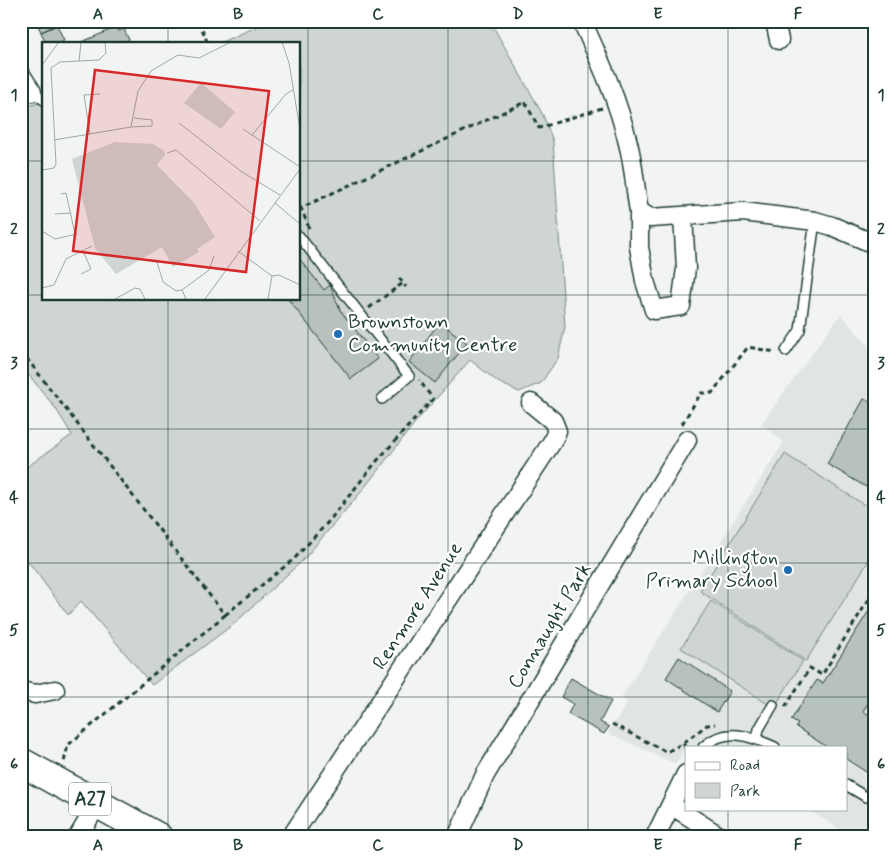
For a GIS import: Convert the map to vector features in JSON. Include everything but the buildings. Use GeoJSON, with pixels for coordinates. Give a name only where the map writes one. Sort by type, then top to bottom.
{"type":"FeatureCollection","features":[{"type":"Feature","properties":{"kind":"main road","name":"A27"},"geometry":{"type":"LineString","coordinates":[[21,762],[59,781],[158,837]]}},
{"type":"Feature","properties":{"kind":"street"},"geometry":{"type":"LineString","coordinates":[[582,21],[605,71],[629,144],[639,211],[639,247],[645,281],[654,310],[682,306],[686,268],[683,216]]}},
{"type":"Feature","properties":{"kind":"street"},"geometry":{"type":"LineString","coordinates":[[775,21],[779,40]]}},
{"type":"Feature","properties":{"kind":"street"},"geometry":{"type":"LineString","coordinates":[[21,75],[38,96]]}},
{"type":"Feature","properties":{"kind":"street"},"geometry":{"type":"LineString","coordinates":[[639,211],[650,218],[744,212],[815,222],[872,239]]}},
{"type":"Feature","properties":{"kind":"street","name":"Renmore Avenue"},"geometry":{"type":"LineString","coordinates":[[291,837],[552,442],[557,431],[553,421],[531,403]]}},
{"type":"Feature","properties":{"kind":"street","name":"Connaught Park"},"geometry":{"type":"LineString","coordinates":[[457,837],[485,775],[687,440]]}},
{"type":"Feature","properties":{"kind":"street"},"geometry":{"type":"LineString","coordinates":[[21,691],[35,694],[55,690]]}},
{"type":"Feature","properties":{"kind":"street"},"geometry":{"type":"LineString","coordinates":[[655,837],[685,776]]}},
{"type":"Feature","properties":{"kind":"street"},"geometry":{"type":"LineString","coordinates":[[78,837],[98,803]]}},
{"type":"Feature","properties":{"kind":"street"},"geometry":{"type":"LineString","coordinates":[[671,805],[721,837]]}},
{"type":"Feature","properties":{"kind":"lane"},"geometry":{"type":"LineString","coordinates":[[781,351],[800,330],[815,222]]}},
{"type":"Feature","properties":{"kind":"lane"},"geometry":{"type":"LineString","coordinates":[[300,237],[409,376],[382,399]]}},
{"type":"Feature","properties":{"kind":"lane"},"geometry":{"type":"LineString","coordinates":[[757,739],[759,729],[772,705]]}},
{"type":"Feature","properties":{"kind":"lane"},"geometry":{"type":"LineString","coordinates":[[704,746],[711,739],[720,736],[746,736],[774,746]]}},
{"type":"Feature","properties":{"kind":"lane"},"geometry":{"type":"LineString","coordinates":[[848,786],[866,797]]}},
{"type":"Feature","properties":{"kind":"path"},"geometry":{"type":"LineString","coordinates":[[199,21],[207,42]]}},
{"type":"Feature","properties":{"kind":"path"},"geometry":{"type":"LineString","coordinates":[[312,236],[301,208],[525,102],[539,128],[616,103]]}},
{"type":"Feature","properties":{"kind":"path"},"geometry":{"type":"LineString","coordinates":[[398,278],[406,287]]}},
{"type":"Feature","properties":{"kind":"path"},"geometry":{"type":"LineString","coordinates":[[368,309],[403,283]]}},
{"type":"Feature","properties":{"kind":"path"},"geometry":{"type":"LineString","coordinates":[[687,440],[680,428],[701,393],[712,394],[748,347],[781,351]]}},
{"type":"Feature","properties":{"kind":"path"},"geometry":{"type":"LineString","coordinates":[[21,351],[224,615]]}},
{"type":"Feature","properties":{"kind":"path"},"geometry":{"type":"LineString","coordinates":[[59,781],[68,745],[294,559],[329,521],[376,462],[433,399],[415,375],[409,376]]}},
{"type":"Feature","properties":{"kind":"path"},"geometry":{"type":"LineString","coordinates":[[874,578],[872,581],[874,582]]}},
{"type":"Feature","properties":{"kind":"path"},"geometry":{"type":"LineString","coordinates":[[759,729],[770,730],[810,668],[822,675],[874,591]]}},
{"type":"Feature","properties":{"kind":"path"},"geometry":{"type":"LineString","coordinates":[[612,724],[667,752],[707,725],[716,724]]}},
{"type":"Feature","properties":{"kind":"path"},"geometry":{"type":"LineString","coordinates":[[683,743],[685,747]]}},
{"type":"Feature","properties":{"kind":"shaded area","name":"Millington Primary School"},"geometry":{"type":"Polygon","coordinates":[[[841,314],[874,353],[874,837],[852,837],[809,810],[848,810],[848,746],[686,745],[676,764],[608,733],[628,702],[621,698],[784,442],[761,424],[841,314]]]}},
{"type":"Feature","properties":{"kind":"green space"},"geometry":{"type":"Polygon","coordinates":[[[270,21],[490,21],[543,115],[553,141],[565,327],[558,358],[541,383],[519,392],[498,382],[470,360],[414,424],[361,492],[304,559],[235,623],[152,685],[81,601],[68,615],[21,552],[21,471],[72,435],[56,409],[21,365],[21,110],[24,107],[42,102],[42,300],[300,300],[300,42],[222,42],[270,21]]]}},
{"type":"Feature","properties":{"kind":"green space"},"geometry":{"type":"Polygon","coordinates":[[[785,454],[874,511],[874,552],[806,661],[700,591],[785,454]]]}},
{"type":"Feature","properties":{"kind":"green space"},"geometry":{"type":"Polygon","coordinates":[[[711,601],[803,661],[774,708],[681,648],[711,601]]]}},
{"type":"Feature","properties":{"kind":"place","name":"Brownstown Community Centre"},"geometry":{"type":"Point","coordinates":[338,334]}},
{"type":"Feature","properties":{"kind":"place","name":"Millington Primary School"},"geometry":{"type":"Point","coordinates":[788,570]}}]}
